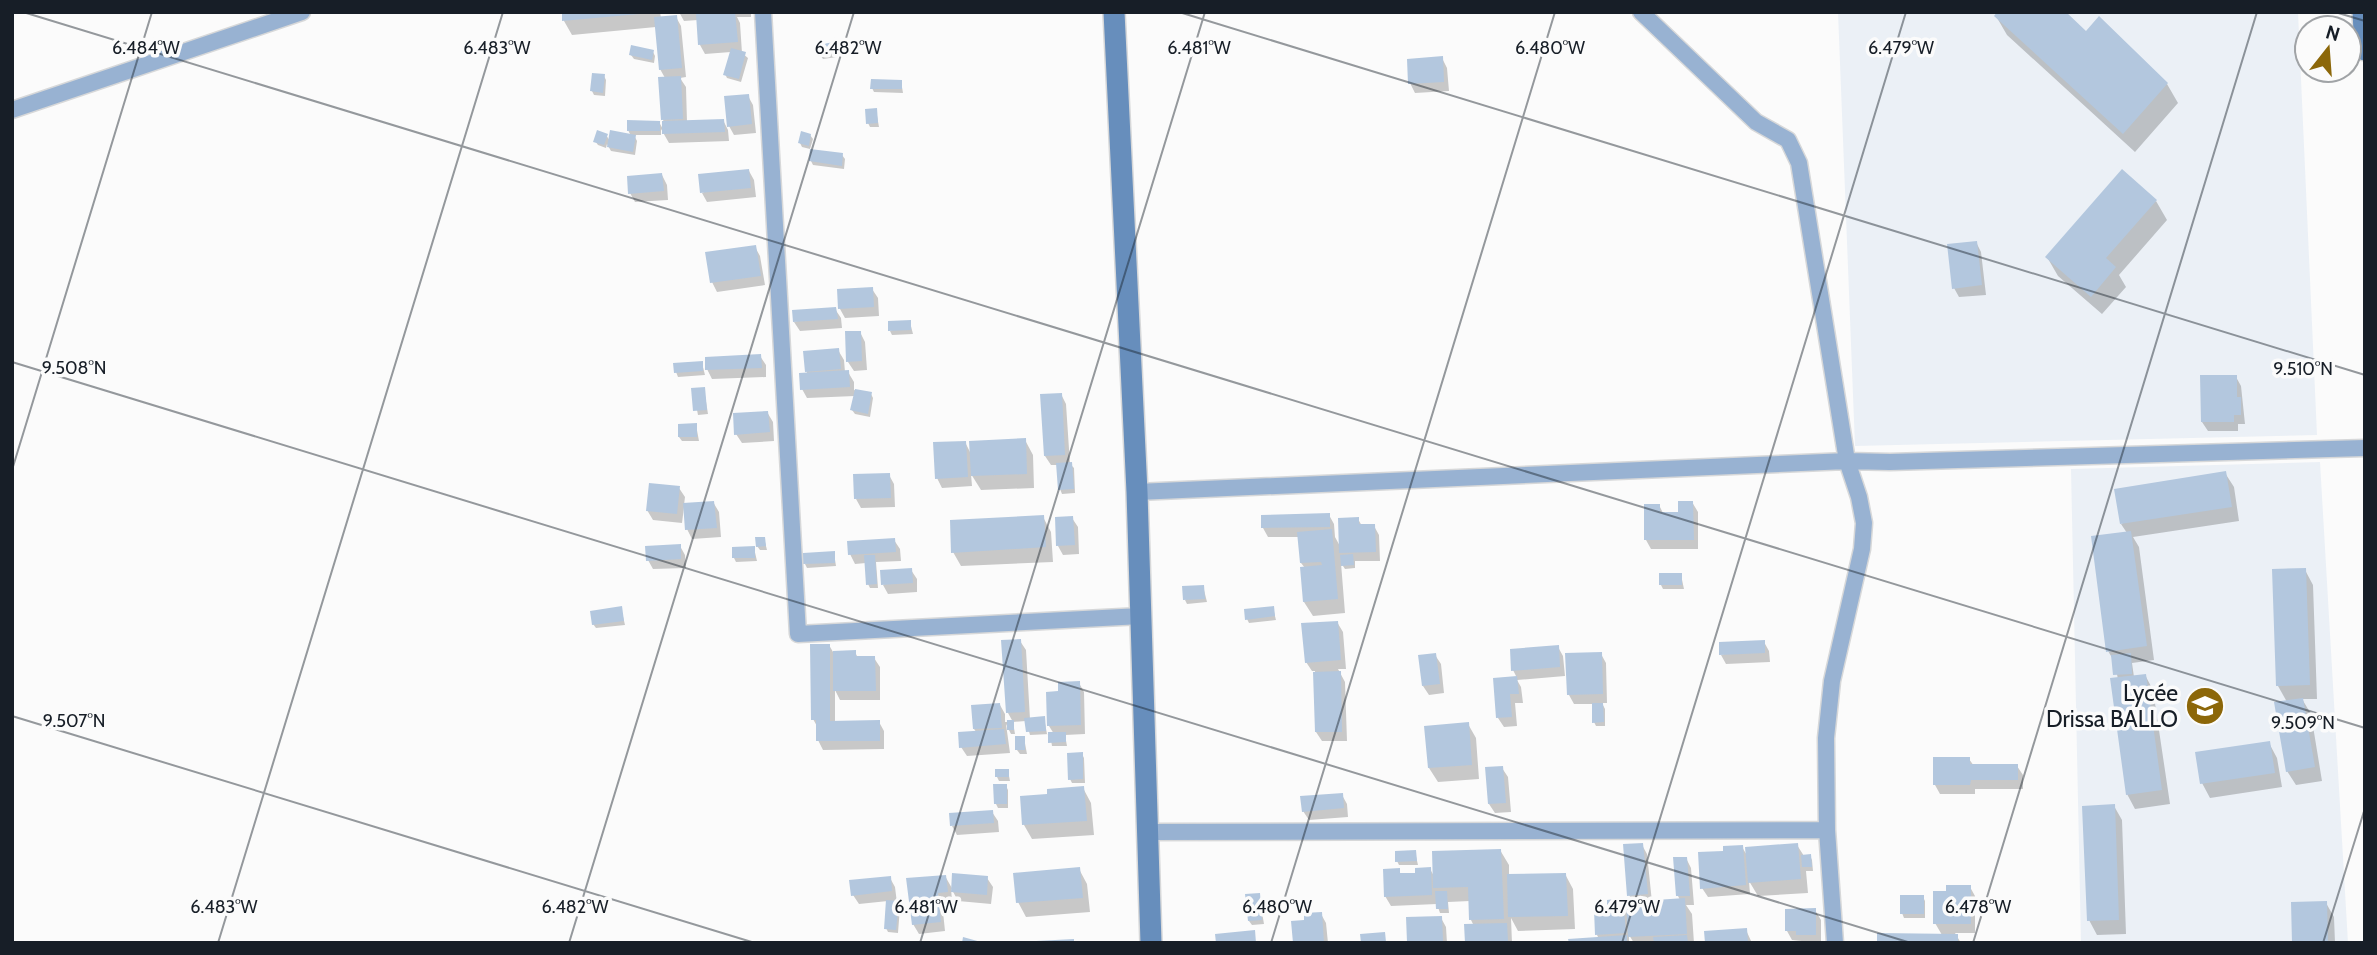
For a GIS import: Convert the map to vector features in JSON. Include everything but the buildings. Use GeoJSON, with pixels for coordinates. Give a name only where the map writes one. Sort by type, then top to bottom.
{"type":"FeatureCollection","features":[{"type":"Feature","properties":{"kind":"street"},"geometry":{"type":"LineString","coordinates":[[12,110],[302,12]]}},
{"type":"Feature","properties":{"kind":"street"},"geometry":{"type":"LineString","coordinates":[[763,12],[798,634],[1141,616]]}},
{"type":"Feature","properties":{"kind":"street"},"geometry":{"type":"LineString","coordinates":[[1114,12],[1137,492],[1151,943]]}},
{"type":"Feature","properties":{"kind":"street"},"geometry":{"type":"LineString","coordinates":[[1641,12],[1756,122],[1787,140],[1799,163],[1847,461],[1864,523],[1862,549],[1832,681],[1826,738],[1827,830],[1835,943]]}},
{"type":"Feature","properties":{"kind":"street"},"geometry":{"type":"LineString","coordinates":[[2363,12],[2365,50]]}},
{"type":"Feature","properties":{"kind":"street"},"geometry":{"type":"LineString","coordinates":[[1137,492],[1847,461],[1904,462],[2365,448]]}},
{"type":"Feature","properties":{"kind":"street"},"geometry":{"type":"LineString","coordinates":[[1148,832],[1827,830]]}},
{"type":"Feature","properties":{"kind":"shaded area"},"geometry":{"type":"Polygon","coordinates":[[[1838,12],[2298,12],[2293,14],[2293,84],[2301,84],[2317,435],[1855,446],[1838,12]]]}},
{"type":"Feature","properties":{"kind":"shaded area","name":"Lycée Drissa BALLO"},"geometry":{"type":"Polygon","coordinates":[[[2320,462],[2348,943],[2081,943],[2071,469],[2320,462]]]}},
{"type":"Feature","properties":{"kind":"place","name":"Lycée Drissa BALLO"},"geometry":{"type":"Point","coordinates":[2205,706]}}]}
